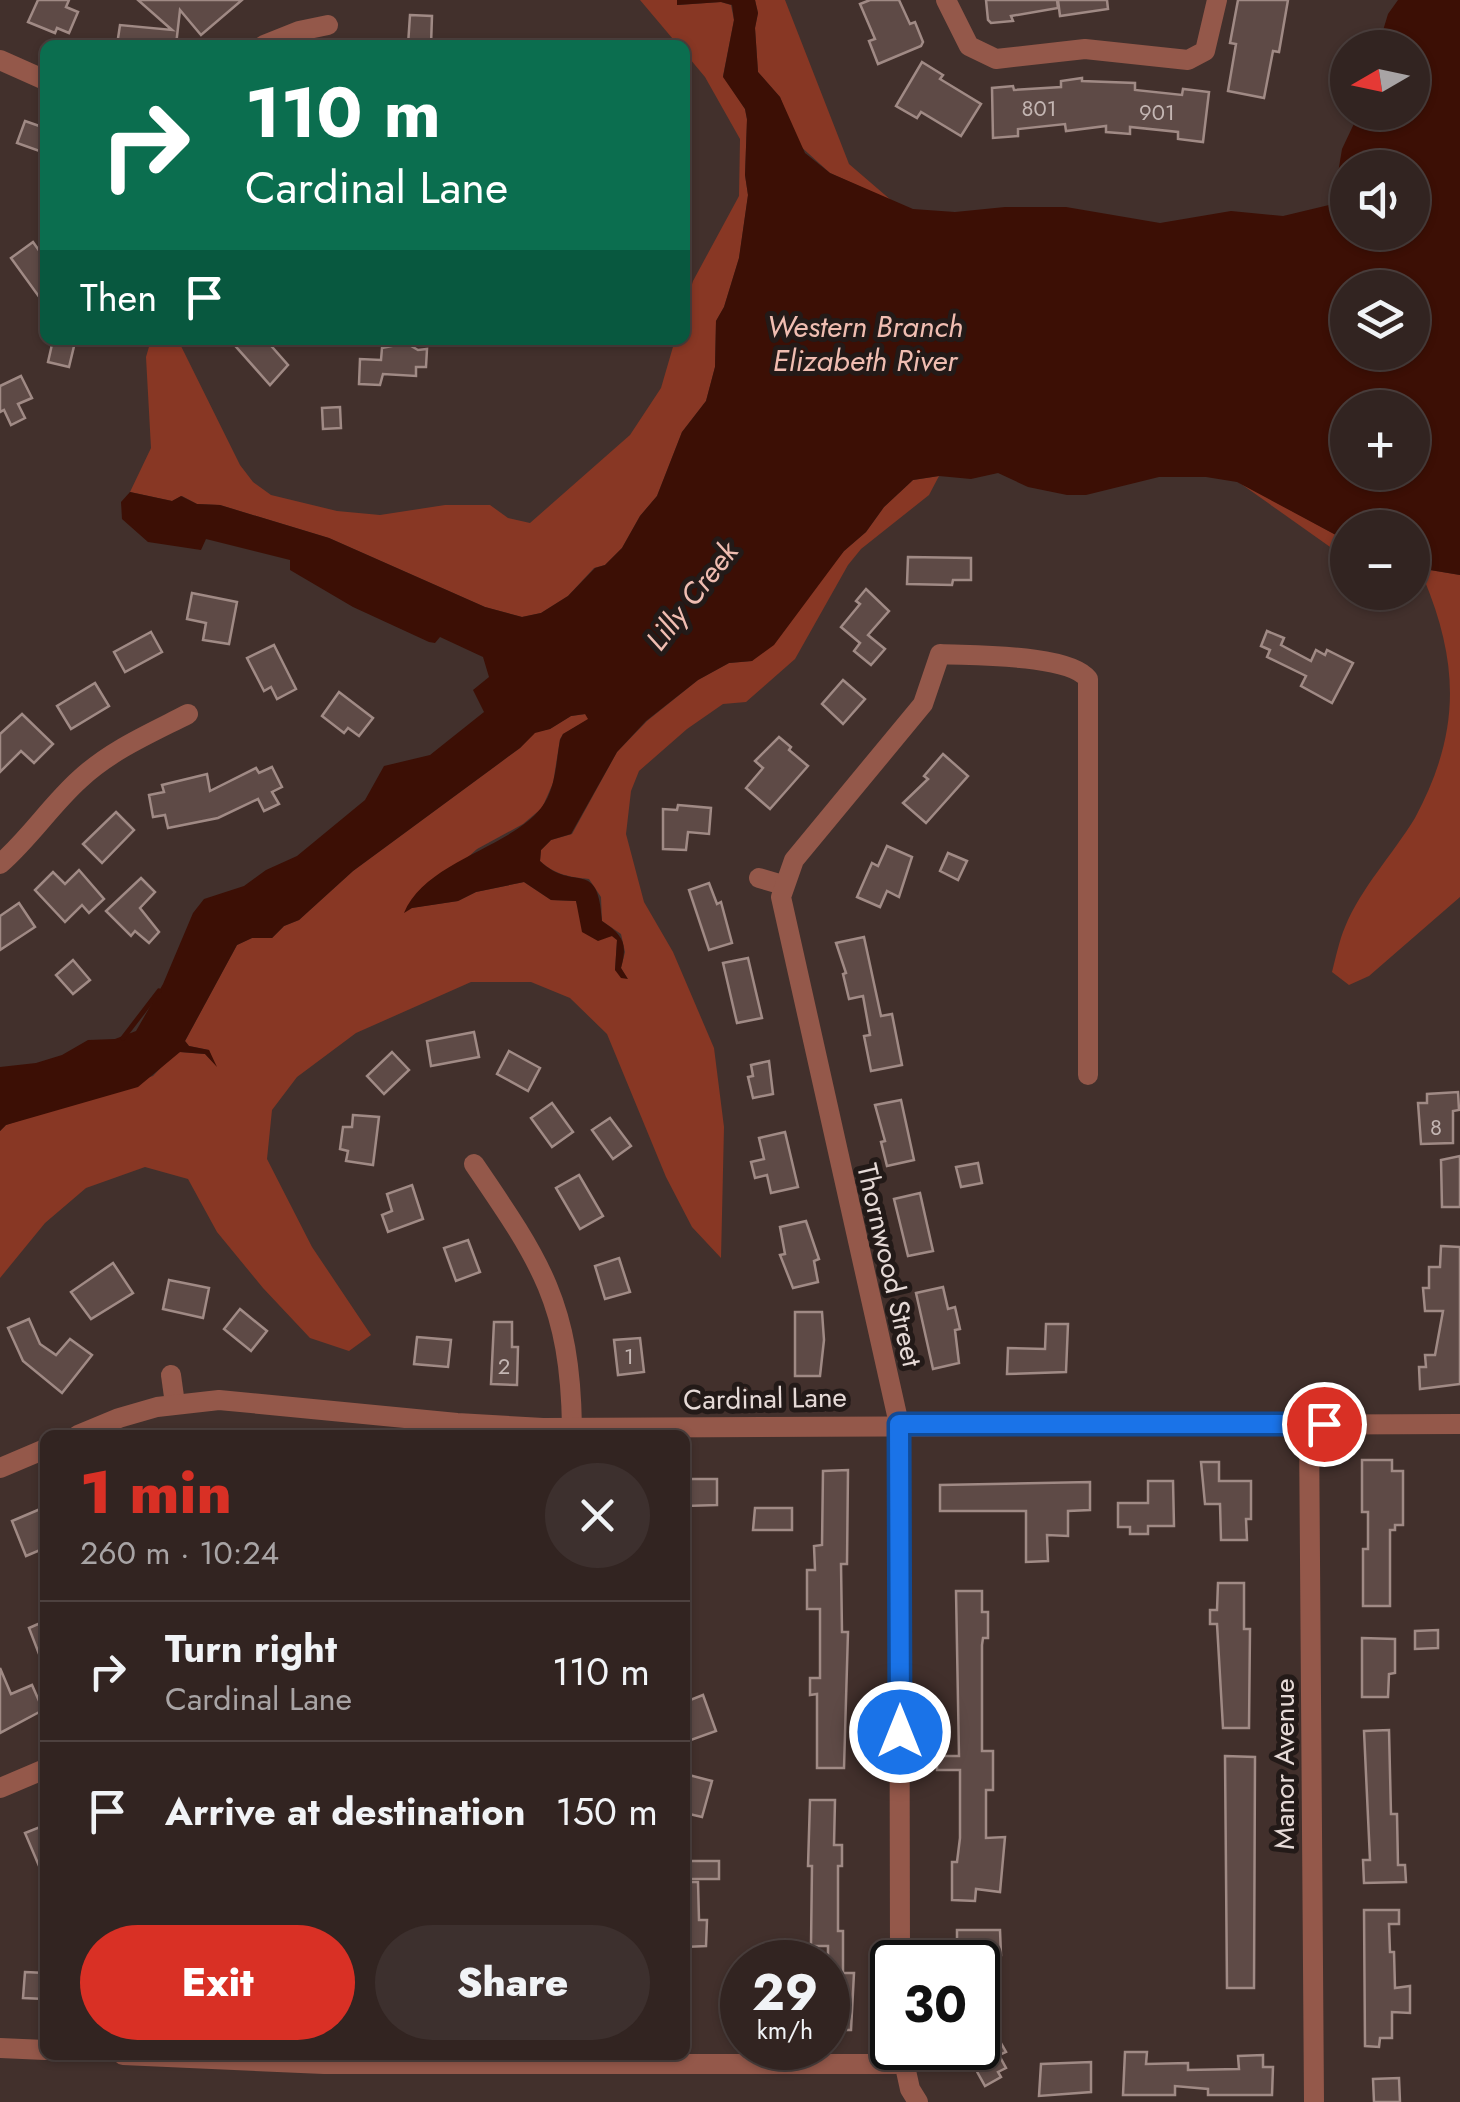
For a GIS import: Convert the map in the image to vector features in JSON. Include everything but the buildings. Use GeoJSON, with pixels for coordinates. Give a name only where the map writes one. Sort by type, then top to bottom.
{"type":"FeatureCollection","features":[{"type":"Feature","properties":{"kind":"street"},"geometry":{"type":"LineString","coordinates":[[946,0],[964,40],[982,56],[1007,58],[1085,49],[1188,60],[1205,52],[1216,0]]}},
{"type":"Feature","properties":{"kind":"street"},"geometry":{"type":"LineString","coordinates":[[276,40],[328,25]]}},
{"type":"Feature","properties":{"kind":"street"},"geometry":{"type":"LineString","coordinates":[[0,60],[40,78]]}},
{"type":"Feature","properties":{"kind":"street"},"geometry":{"type":"LineString","coordinates":[[760,878],[782,885],[794,860],[924,704],[940,654],[1060,662],[1081,669],[1088,679],[1088,1075]]}},
{"type":"Feature","properties":{"kind":"street"},"geometry":{"type":"LineString","coordinates":[[0,864],[83,776],[110,756],[188,714]]}},
{"type":"Feature","properties":{"kind":"street","name":"Thornwood Street"},"geometry":{"type":"LineString","coordinates":[[782,885],[784,918],[899,1424],[900,1940]]}},
{"type":"Feature","properties":{"kind":"street"},"geometry":{"type":"LineString","coordinates":[[474,1164],[532,1250],[556,1306],[571,1380],[572,1427]]}},
{"type":"Feature","properties":{"kind":"street"},"geometry":{"type":"LineString","coordinates":[[171,1375],[175,1404]]}},
{"type":"Feature","properties":{"kind":"street","name":"Cardinal Lane"},"geometry":{"type":"LineString","coordinates":[[90,1430],[119,1418],[175,1404],[219,1400],[399,1426],[1460,1424]]}},
{"type":"Feature","properties":{"kind":"street","name":"Manor Avenue"},"geometry":{"type":"LineString","coordinates":[[1309,1425],[1314,2102]]}},
{"type":"Feature","properties":{"kind":"street"},"geometry":{"type":"LineString","coordinates":[[0,1468],[40,1451]]}},
{"type":"Feature","properties":{"kind":"street"},"geometry":{"type":"LineString","coordinates":[[0,1788],[40,1771]]}},
{"type":"Feature","properties":{"kind":"street"},"geometry":{"type":"LineString","coordinates":[[0,2048],[40,2050]]}},
{"type":"Feature","properties":{"kind":"street"},"geometry":{"type":"LineString","coordinates":[[690,2060],[870,2057]]}},
{"type":"Feature","properties":{"kind":"street"},"geometry":{"type":"LineString","coordinates":[[235,2060],[324,2064],[676,2060]]}},
{"type":"Feature","properties":{"kind":"street"},"geometry":{"type":"LineString","coordinates":[[905,2070],[918,2102]]}},
{"type":"Feature","properties":{"kind":"shaded area"},"geometry":{"type":"Polygon","coordinates":[[[640,0],[731,5],[734,20],[723,76],[745,109],[747,120],[748,195],[739,258],[716,321],[715,367],[706,401],[682,432],[657,496],[622,548],[605,565],[594,568],[568,596],[541,613],[522,617],[485,607],[329,538],[220,505],[197,504],[182,496],[172,501],[130,492],[151,448],[146,357],[150,345],[180,345],[240,465],[253,482],[271,495],[337,511],[380,515],[445,505],[490,505],[508,518],[530,523],[630,435],[661,388],[674,345],[690,345],[693,281],[739,196],[740,139],[705,77],[690,59],[690,40],[674,40],[640,0]]]}},
{"type":"Feature","properties":{"kind":"shaded area"},"geometry":{"type":"Polygon","coordinates":[[[755,0],[785,0],[849,164],[892,201],[830,173],[798,144],[780,97],[758,72],[755,0]]]}},
{"type":"Feature","properties":{"kind":"shaded area"},"geometry":{"type":"Polygon","coordinates":[[[939,476],[929,495],[861,549],[848,565],[795,659],[746,702],[723,704],[687,729],[639,771],[631,791],[626,834],[644,902],[673,952],[714,1048],[724,1127],[721,1258],[692,1227],[666,1177],[607,1034],[570,998],[531,982],[471,982],[356,1033],[297,1077],[272,1110],[267,1159],[312,1247],[371,1335],[349,1351],[310,1338],[263,1288],[217,1232],[188,1179],[145,1167],[86,1188],[45,1223],[0,1278],[0,1131],[6,1125],[153,1076],[180,1052],[205,1054],[214,1063],[209,1050],[189,1046],[185,1041],[237,945],[252,938],[272,938],[284,926],[299,920],[353,871],[520,748],[535,732],[550,729],[571,716],[586,714],[589,719],[560,739],[553,783],[542,808],[523,824],[477,849],[406,912],[524,882],[551,900],[576,901],[582,919],[603,937],[617,940],[615,970],[627,978],[621,968],[625,952],[621,934],[602,921],[601,897],[589,879],[552,869],[540,861],[541,850],[551,840],[572,834],[617,752],[647,721],[698,680],[729,663],[752,661],[884,507],[913,480],[939,476]]]}},
{"type":"Feature","properties":{"kind":"shaded area"},"geometry":{"type":"Polygon","coordinates":[[[1237,481],[1330,532],[1330,547],[1237,481]]]}},
{"type":"Feature","properties":{"kind":"shaded area"},"geometry":{"type":"Polygon","coordinates":[[[1430,570],[1460,575],[1460,897],[1369,976],[1349,985],[1332,972],[1343,932],[1360,899],[1415,818],[1430,787],[1447,728],[1449,671],[1430,595],[1430,570]]]}},
{"type":"Feature","properties":{"kind":"water","name":"Western Branch Elizabeth River"},"geometry":{"type":"Polygon","coordinates":[[[677,0],[755,0],[758,72],[780,97],[805,153],[830,173],[913,209],[955,212],[1066,207],[1160,223],[1231,211],[1283,216],[1330,203],[1330,250],[1430,250],[1430,150],[1342,150],[1351,130],[1430,130],[1430,30],[1383,30],[1398,0],[1460,0],[1460,575],[1430,570],[1430,510],[1330,510],[1330,532],[1237,482],[1206,477],[1159,477],[1086,495],[1028,487],[998,473],[971,479],[939,476],[913,480],[844,551],[774,645],[752,661],[729,663],[698,680],[646,721],[617,752],[571,834],[551,840],[541,850],[540,861],[564,875],[590,882],[596,889],[602,921],[622,940],[621,968],[628,979],[621,978],[615,970],[617,940],[612,936],[598,941],[582,932],[576,901],[551,900],[524,882],[404,913],[430,880],[509,834],[541,808],[553,784],[563,734],[588,719],[585,714],[571,716],[535,733],[353,871],[299,920],[284,926],[272,938],[252,938],[237,945],[185,1041],[189,1046],[209,1050],[217,1067],[205,1054],[180,1052],[138,1087],[6,1125],[0,1131],[0,1067],[36,1063],[62,1055],[88,1040],[115,1039],[136,1031],[163,984],[193,913],[204,899],[244,886],[266,870],[297,856],[365,800],[384,766],[430,755],[484,712],[473,690],[489,677],[483,657],[440,637],[435,643],[429,642],[353,607],[290,570],[290,560],[206,539],[201,550],[148,542],[122,519],[121,502],[130,492],[172,501],[181,496],[197,504],[220,505],[329,538],[485,607],[522,617],[541,613],[568,596],[622,548],[657,496],[682,432],[706,401],[715,367],[716,321],[739,258],[748,195],[745,109],[723,77],[734,20],[732,5],[677,5],[677,0]]]}},
{"type":"Feature","properties":{"kind":"waterway","name":"Lilly Creek"},"geometry":{"type":"LineString","coordinates":[[123,1038],[159,991]]}},
{"type":"Feature","properties":{"kind":"route"},"geometry":{"type":"LineString","coordinates":[[900,1732],[899,1424],[1324,1424]]}}]}
